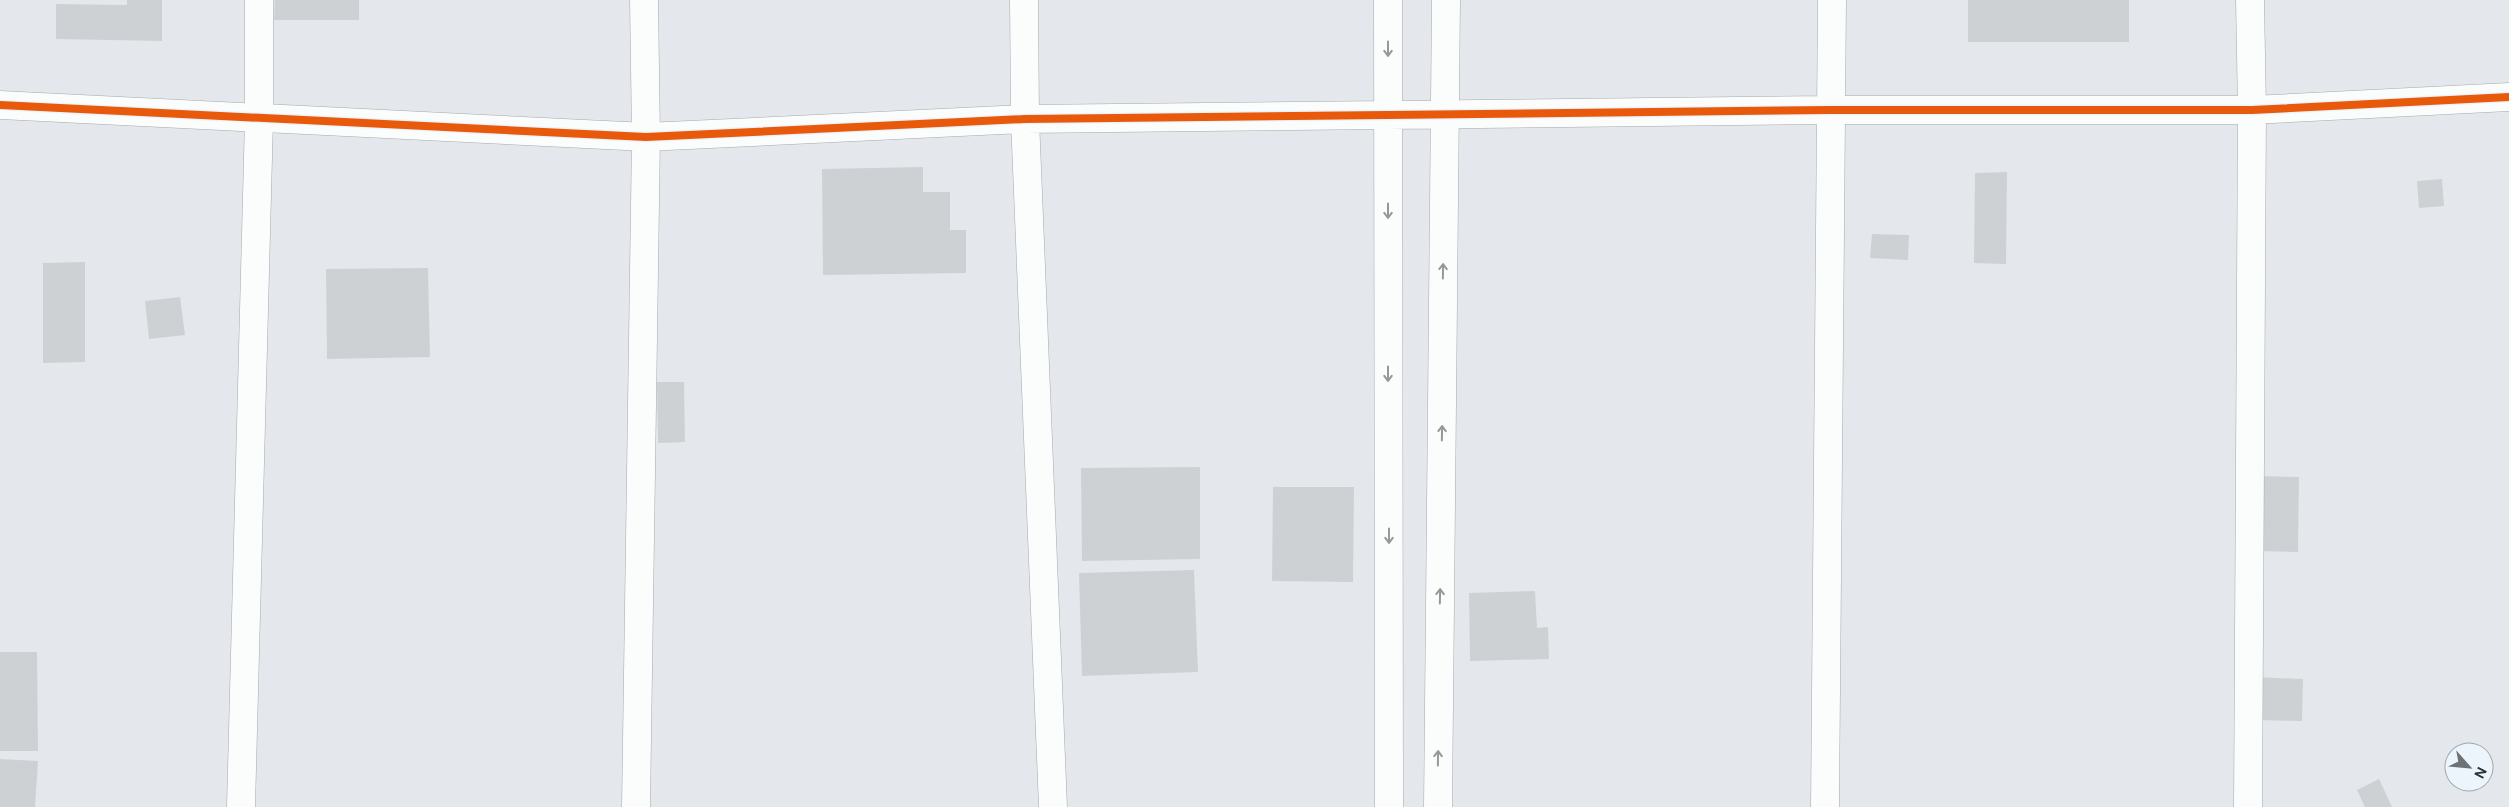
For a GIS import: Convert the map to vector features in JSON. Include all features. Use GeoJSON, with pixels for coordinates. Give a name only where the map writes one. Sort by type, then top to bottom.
{"type":"FeatureCollection","features":[{"type":"Feature","properties":{"kind":"street"},"geometry":{"type":"LineString","coordinates":[[241,807],[259,118],[259,0]]}},
{"type":"Feature","properties":{"kind":"street"},"geometry":{"type":"LineString","coordinates":[[636,807],[646,137],[644,0]]}},
{"type":"Feature","properties":{"kind":"street"},"geometry":{"type":"LineString","coordinates":[[1024,0],[1025,119],[1053,807]]}},
{"type":"Feature","properties":{"kind":"street"},"geometry":{"type":"LineString","coordinates":[[1388,0],[1389,807]]}},
{"type":"Feature","properties":{"kind":"street"},"geometry":{"type":"LineString","coordinates":[[1438,807],[1446,0]]}},
{"type":"Feature","properties":{"kind":"street"},"geometry":{"type":"LineString","coordinates":[[1824,807],[1832,0]]}},
{"type":"Feature","properties":{"kind":"street"},"geometry":{"type":"LineString","coordinates":[[2248,807],[2252,110],[2250,0]]}},
{"type":"Feature","properties":{"kind":"street"},"geometry":{"type":"LineString","coordinates":[[0,105],[646,137],[1025,119],[1830,110],[2252,110],[2509,97]]}},
{"type":"Feature","properties":{"kind":"building"},"geometry":{"type":"Polygon","coordinates":[[[127,0],[162,0],[162,41],[56,39],[56,4],[127,5],[127,0]]]}},
{"type":"Feature","properties":{"kind":"building"},"geometry":{"type":"Polygon","coordinates":[[[275,0],[359,0],[359,20],[274,20],[275,0]]]}},
{"type":"Feature","properties":{"kind":"building"},"geometry":{"type":"Polygon","coordinates":[[[1968,0],[2129,0],[2129,42],[1968,42],[1968,0]]]}},
{"type":"Feature","properties":{"kind":"building"},"geometry":{"type":"Polygon","coordinates":[[[923,167],[923,192],[950,192],[950,230],[966,230],[966,273],[823,275],[822,169],[923,167]]]}},
{"type":"Feature","properties":{"kind":"building"},"geometry":{"type":"Polygon","coordinates":[[[2007,172],[2006,264],[1974,263],[1975,173],[2007,172]]]}},
{"type":"Feature","properties":{"kind":"building"},"geometry":{"type":"Polygon","coordinates":[[[2442,179],[2444,206],[2419,208],[2417,181],[2442,179]]]}},
{"type":"Feature","properties":{"kind":"building"},"geometry":{"type":"Polygon","coordinates":[[[1872,234],[1909,235],[1908,260],[1870,258],[1872,234]]]}},
{"type":"Feature","properties":{"kind":"building"},"geometry":{"type":"Polygon","coordinates":[[[85,262],[85,362],[43,363],[43,263],[85,262]]]}},
{"type":"Feature","properties":{"kind":"building"},"geometry":{"type":"Polygon","coordinates":[[[428,268],[430,357],[327,359],[326,269],[428,268]]]}},
{"type":"Feature","properties":{"kind":"building"},"geometry":{"type":"Polygon","coordinates":[[[180,297],[185,335],[149,339],[145,301],[180,297]]]}},
{"type":"Feature","properties":{"kind":"building"},"geometry":{"type":"Polygon","coordinates":[[[657,382],[684,382],[685,442],[658,443],[657,382]]]}},
{"type":"Feature","properties":{"kind":"building"},"geometry":{"type":"Polygon","coordinates":[[[1200,467],[1200,559],[1082,561],[1081,468],[1200,467]]]}},
{"type":"Feature","properties":{"kind":"building"},"geometry":{"type":"Polygon","coordinates":[[[2255,476],[2299,477],[2298,552],[2254,551],[2255,476]]]}},
{"type":"Feature","properties":{"kind":"building"},"geometry":{"type":"Polygon","coordinates":[[[1273,487],[1354,487],[1353,582],[1272,581],[1273,487]]]}},
{"type":"Feature","properties":{"kind":"building"},"geometry":{"type":"Polygon","coordinates":[[[1194,570],[1198,672],[1082,676],[1079,573],[1194,570]]]}},
{"type":"Feature","properties":{"kind":"building"},"geometry":{"type":"Polygon","coordinates":[[[1535,591],[1537,628],[1548,627],[1549,659],[1470,661],[1469,593],[1535,591]]]}},
{"type":"Feature","properties":{"kind":"building"},"geometry":{"type":"Polygon","coordinates":[[[0,652],[37,652],[38,751],[0,751],[0,652]]]}},
{"type":"Feature","properties":{"kind":"building"},"geometry":{"type":"Polygon","coordinates":[[[2255,677],[2303,679],[2302,721],[2254,720],[2255,677]]]}},
{"type":"Feature","properties":{"kind":"building"},"geometry":{"type":"Polygon","coordinates":[[[0,759],[38,761],[35,807],[0,807],[0,759]]]}},
{"type":"Feature","properties":{"kind":"building"},"geometry":{"type":"Polygon","coordinates":[[[2379,779],[2392,807],[2365,807],[2357,790],[2379,779]]]}},
{"type":"Feature","properties":{"kind":"cycle path"},"geometry":{"type":"LineString","coordinates":[[0,105],[646,137],[1025,119],[1830,110],[2252,110],[2509,97]]}}]}
